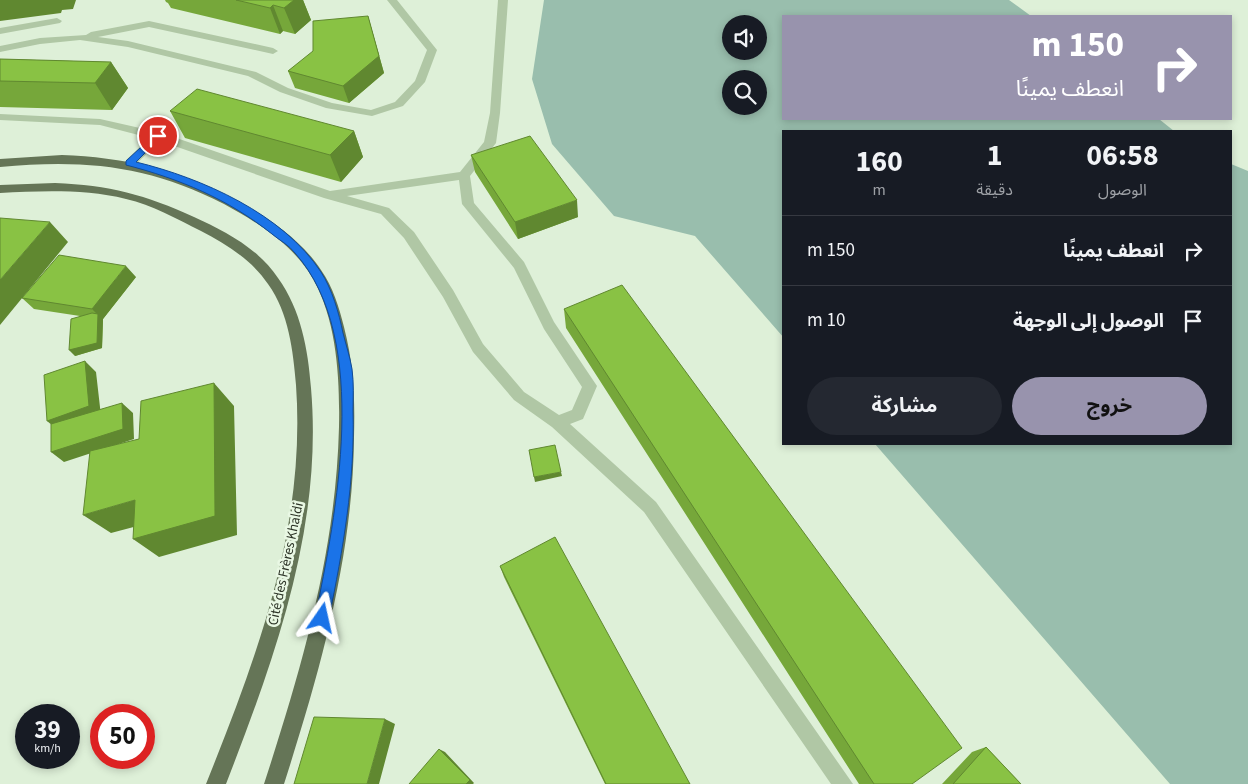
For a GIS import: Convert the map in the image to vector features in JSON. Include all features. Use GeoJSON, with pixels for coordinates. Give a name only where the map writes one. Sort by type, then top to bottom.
{"type":"FeatureCollection","features":[{"type":"Feature","properties":{"kind":"main road"},"geometry":{"type":"LineString","coordinates":[[0,163],[31,159],[88,159],[130,163],[167,172],[210,190],[258,218],[298,249],[317,275],[334,315],[347,371],[348,449],[340,526],[322,618],[294,724],[274,784]]}},
{"type":"Feature","properties":{"kind":"main road","name":"Cité des Frères Khaldi"},"geometry":{"type":"LineString","coordinates":[[0,189],[69,187],[106,191],[146,201],[219,233],[261,266],[281,292],[292,319],[305,393],[306,450],[298,525],[278,610],[248,702],[216,784]]}},
{"type":"Feature","properties":{"kind":"street"},"geometry":{"type":"LineString","coordinates":[[80,37],[128,44],[252,74],[284,90],[330,106],[372,113],[399,104],[420,82],[432,50],[392,0]]}},
{"type":"Feature","properties":{"kind":"street"},"geometry":{"type":"LineString","coordinates":[[328,195],[464,175],[490,143],[495,113],[503,0]]}},
{"type":"Feature","properties":{"kind":"street"},"geometry":{"type":"LineString","coordinates":[[0,31],[57,21]]}},
{"type":"Feature","properties":{"kind":"street"},"geometry":{"type":"LineString","coordinates":[[0,49],[149,24],[273,51]]}},
{"type":"Feature","properties":{"kind":"street"},"geometry":{"type":"LineString","coordinates":[[0,117],[100,122],[158,136],[328,195],[385,211],[409,235],[448,294],[478,348],[519,396],[557,422],[650,507],[843,784]]}},
{"type":"Feature","properties":{"kind":"street"},"geometry":{"type":"LineString","coordinates":[[130,163],[158,136]]}},
{"type":"Feature","properties":{"kind":"street"},"geometry":{"type":"LineString","coordinates":[[464,175],[468,204],[519,265],[549,325],[590,386],[578,414],[557,422]]}},
{"type":"Feature","properties":{"kind":"green space"},"geometry":{"type":"Polygon","coordinates":[[[544,0],[1009,0],[1030,15],[782,15],[782,120],[1160,120],[1173,130],[782,130],[782,336],[695,236],[614,216],[552,144],[532,79],[544,0]]]}},
{"type":"Feature","properties":{"kind":"green space"},"geometry":{"type":"Polygon","coordinates":[[[1232,164],[1248,171],[1248,784],[1170,784],[876,445],[1232,445],[1232,164]]]}},
{"type":"Feature","properties":{"kind":"building"},"geometry":{"type":"Polygon","coordinates":[[[236,0],[294,0],[284,8],[273,5],[270,8],[236,0]]]}},
{"type":"Feature","properties":{"kind":"building"},"geometry":{"type":"Polygon","coordinates":[[[368,16],[379,56],[343,86],[288,71],[313,51],[313,21],[368,16]]]}},
{"type":"Feature","properties":{"kind":"building"},"geometry":{"type":"Polygon","coordinates":[[[0,59],[111,62],[95,83],[0,81],[0,59]]]}},
{"type":"Feature","properties":{"kind":"building"},"geometry":{"type":"Polygon","coordinates":[[[197,89],[354,131],[330,155],[170,111],[197,89]]]}},
{"type":"Feature","properties":{"kind":"building"},"geometry":{"type":"Polygon","coordinates":[[[530,136],[577,200],[515,222],[471,155],[530,136]]]}},
{"type":"Feature","properties":{"kind":"building"},"geometry":{"type":"Polygon","coordinates":[[[0,218],[50,222],[0,280],[0,218]]]}},
{"type":"Feature","properties":{"kind":"building"},"geometry":{"type":"Polygon","coordinates":[[[59,255],[126,266],[92,309],[22,298],[59,255]]]}},
{"type":"Feature","properties":{"kind":"building"},"geometry":{"type":"Polygon","coordinates":[[[622,285],[962,748],[912,784],[874,784],[564,309],[622,285]]]}},
{"type":"Feature","properties":{"kind":"building"},"geometry":{"type":"Polygon","coordinates":[[[92,313],[98,314],[97,343],[69,350],[71,319],[92,313]]]}},
{"type":"Feature","properties":{"kind":"building"},"geometry":{"type":"Polygon","coordinates":[[[85,361],[89,406],[47,421],[44,375],[85,361]]]}},
{"type":"Feature","properties":{"kind":"building"},"geometry":{"type":"Polygon","coordinates":[[[214,383],[215,516],[133,539],[135,500],[83,515],[90,451],[139,439],[141,401],[214,383]]]}},
{"type":"Feature","properties":{"kind":"building"},"geometry":{"type":"Polygon","coordinates":[[[122,403],[123,429],[51,452],[51,424],[122,403]]]}},
{"type":"Feature","properties":{"kind":"building"},"geometry":{"type":"Polygon","coordinates":[[[555,445],[561,472],[534,477],[529,450],[555,445]]]}},
{"type":"Feature","properties":{"kind":"building"},"geometry":{"type":"Polygon","coordinates":[[[555,537],[690,784],[606,784],[500,566],[555,537]]]}},
{"type":"Feature","properties":{"kind":"building"},"geometry":{"type":"Polygon","coordinates":[[[314,717],[385,719],[367,784],[294,784],[314,717]]]}},
{"type":"Feature","properties":{"kind":"building"},"geometry":{"type":"Polygon","coordinates":[[[986,747],[1021,784],[953,784],[986,747]]]}},
{"type":"Feature","properties":{"kind":"building"},"geometry":{"type":"Polygon","coordinates":[[[439,749],[470,780],[466,784],[409,784],[439,749]]]}},
{"type":"Feature","properties":{"kind":"route"},"geometry":{"type":"LineString","coordinates":[[158,136],[130,163],[167,172],[210,190],[258,218],[298,249],[317,275],[334,315],[347,371],[348,449],[340,526],[322,618]]}}]}
